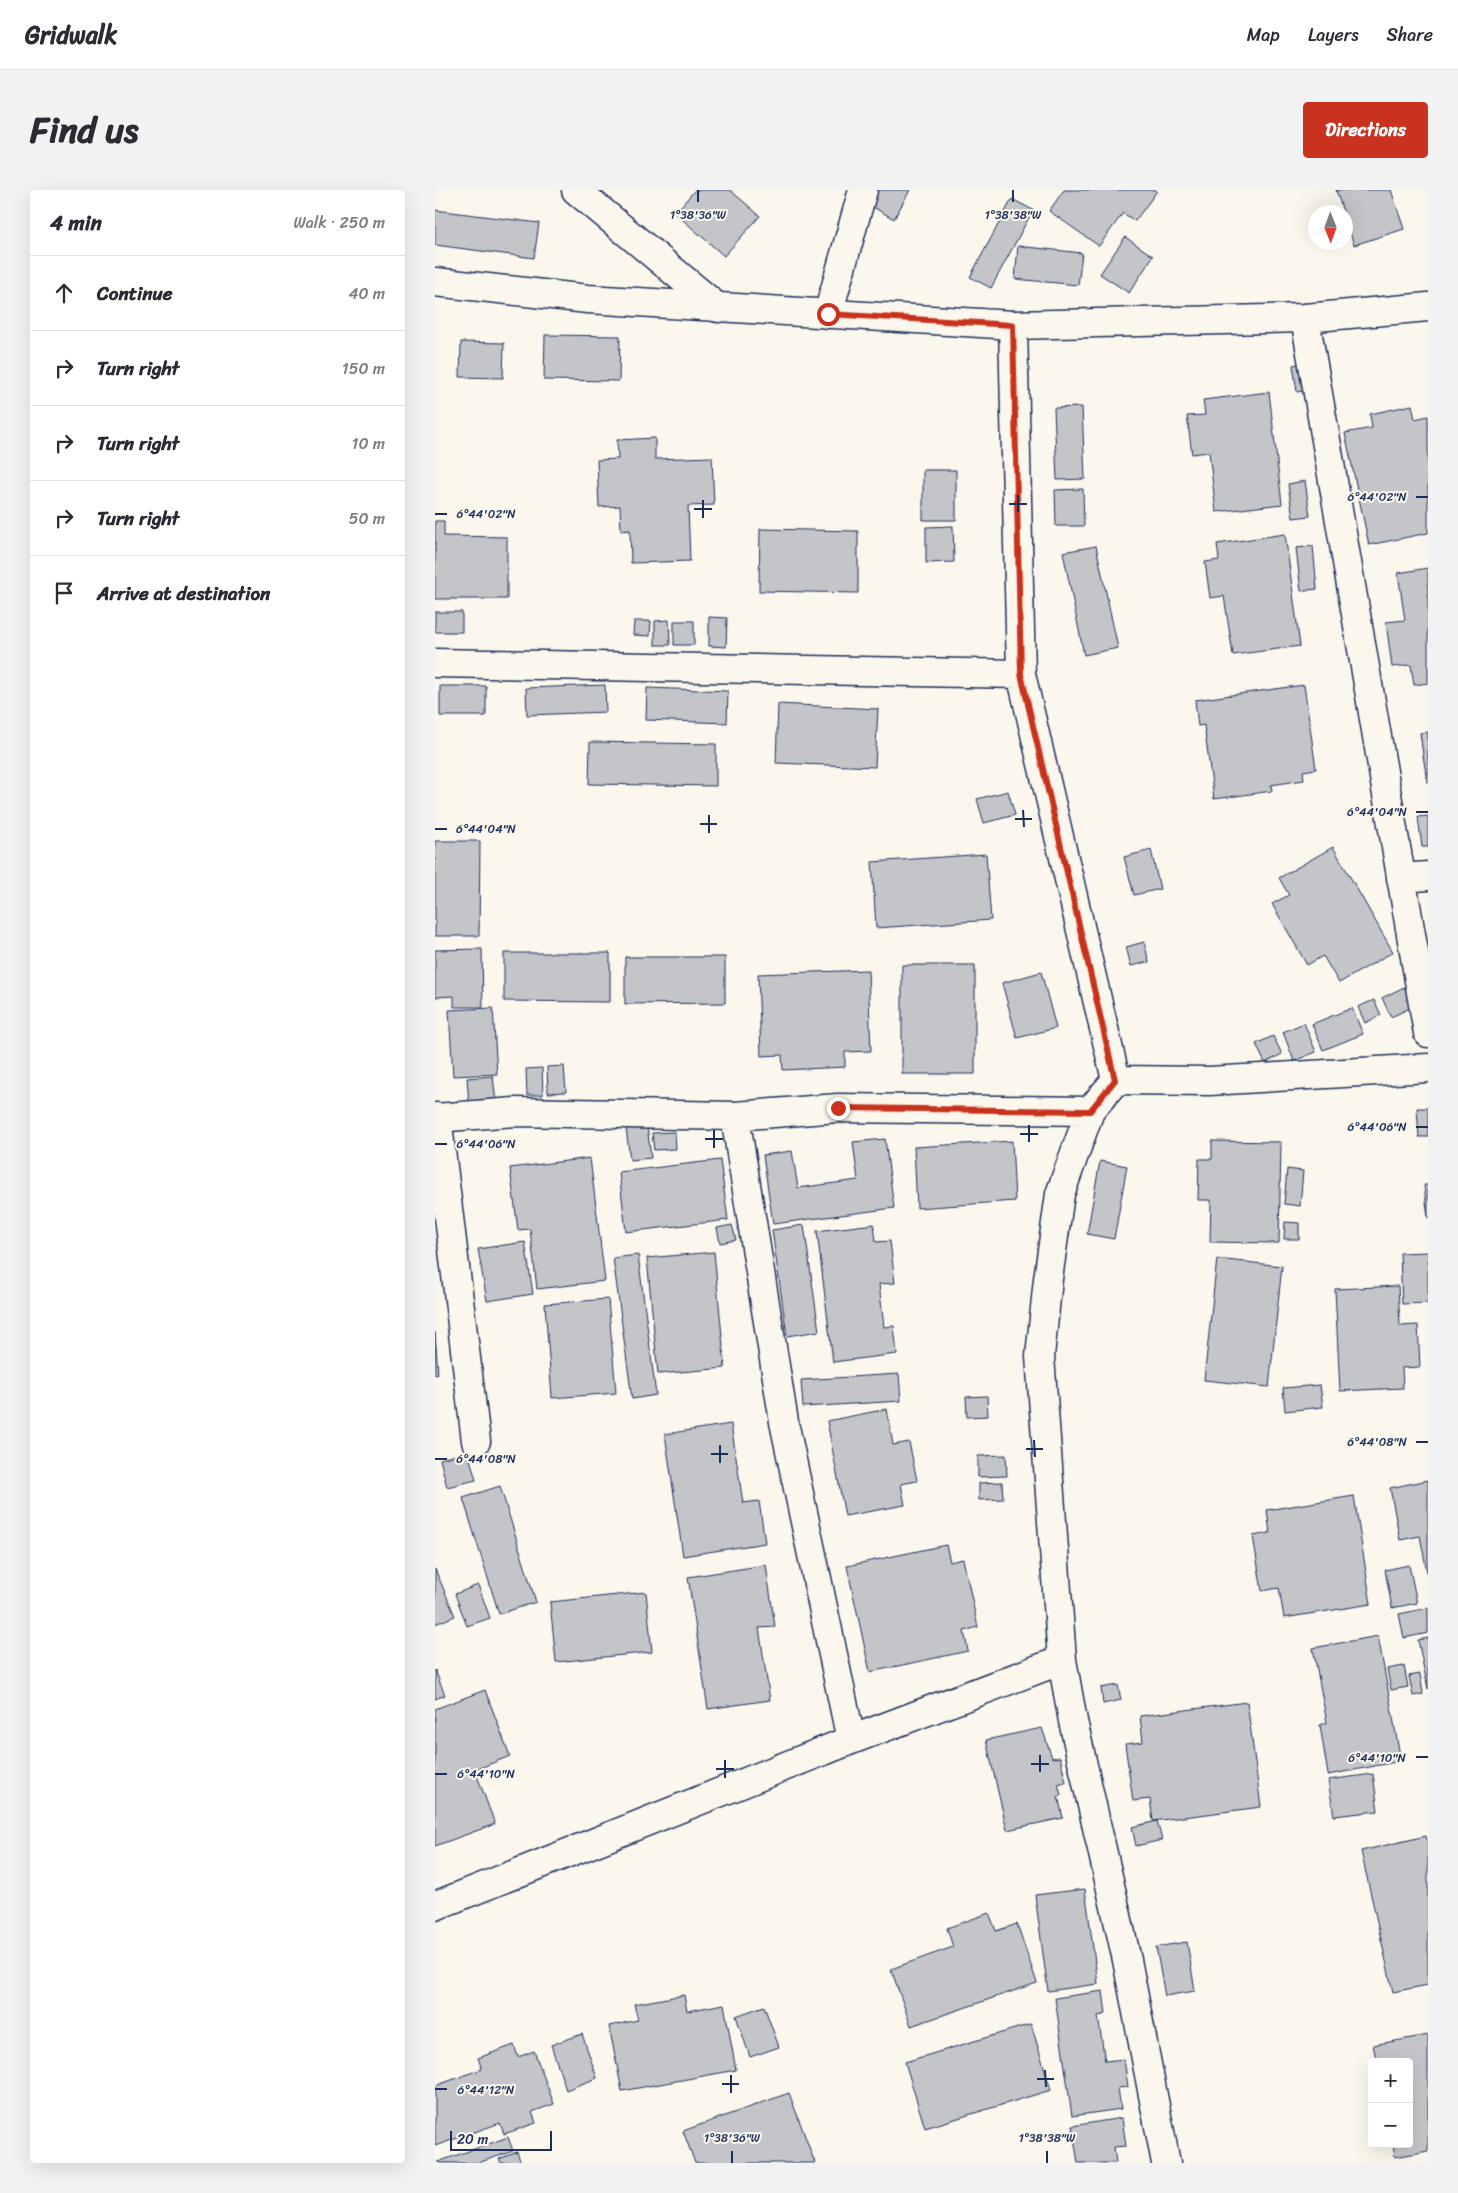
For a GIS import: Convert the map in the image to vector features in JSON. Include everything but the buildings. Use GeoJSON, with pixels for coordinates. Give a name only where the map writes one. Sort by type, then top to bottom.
{"type":"FeatureCollection","features":[{"type":"Feature","properties":{"kind":"street"},"geometry":{"type":"LineString","coordinates":[[576,190],[718,308]]}},
{"type":"Feature","properties":{"kind":"street"},"geometry":{"type":"LineString","coordinates":[[828,314],[863,190]]}},
{"type":"Feature","properties":{"kind":"street"},"geometry":{"type":"LineString","coordinates":[[435,282],[588,299],[1013,325],[1305,318],[1428,307]]}},
{"type":"Feature","properties":{"kind":"street"},"geometry":{"type":"LineString","coordinates":[[1305,318],[1428,1033]]}},
{"type":"Feature","properties":{"kind":"street"},"geometry":{"type":"LineString","coordinates":[[1013,325],[1021,674],[1115,1080]]}},
{"type":"Feature","properties":{"kind":"street"},"geometry":{"type":"LineString","coordinates":[[435,663],[1021,674]]}},
{"type":"Feature","properties":{"kind":"street"},"geometry":{"type":"LineString","coordinates":[[1401,878],[1428,876]]}},
{"type":"Feature","properties":{"kind":"street"},"geometry":{"type":"LineString","coordinates":[[1115,1080],[1209,1081],[1428,1068]]}},
{"type":"Feature","properties":{"kind":"street"},"geometry":{"type":"LineString","coordinates":[[1115,1080],[1090,1111],[1060,1194],[1040,1356],[1062,1660],[1073,1720],[1127,1960],[1166,2163]]}},
{"type":"Feature","properties":{"kind":"street"},"geometry":{"type":"LineString","coordinates":[[476,1441],[436,1117],[515,1112],[735,1116],[838,1108],[1090,1111]]}},
{"type":"Feature","properties":{"kind":"street"},"geometry":{"type":"LineString","coordinates":[[735,1116],[784,1422],[851,1740]]}},
{"type":"Feature","properties":{"kind":"street"},"geometry":{"type":"LineString","coordinates":[[435,1906],[851,1740],[1062,1660]]}},
{"type":"Feature","properties":{"kind":"route"},"geometry":{"type":"LineString","coordinates":[[828,314],[1013,325],[1021,674],[1115,1080],[1090,1111],[838,1108]]}}]}
